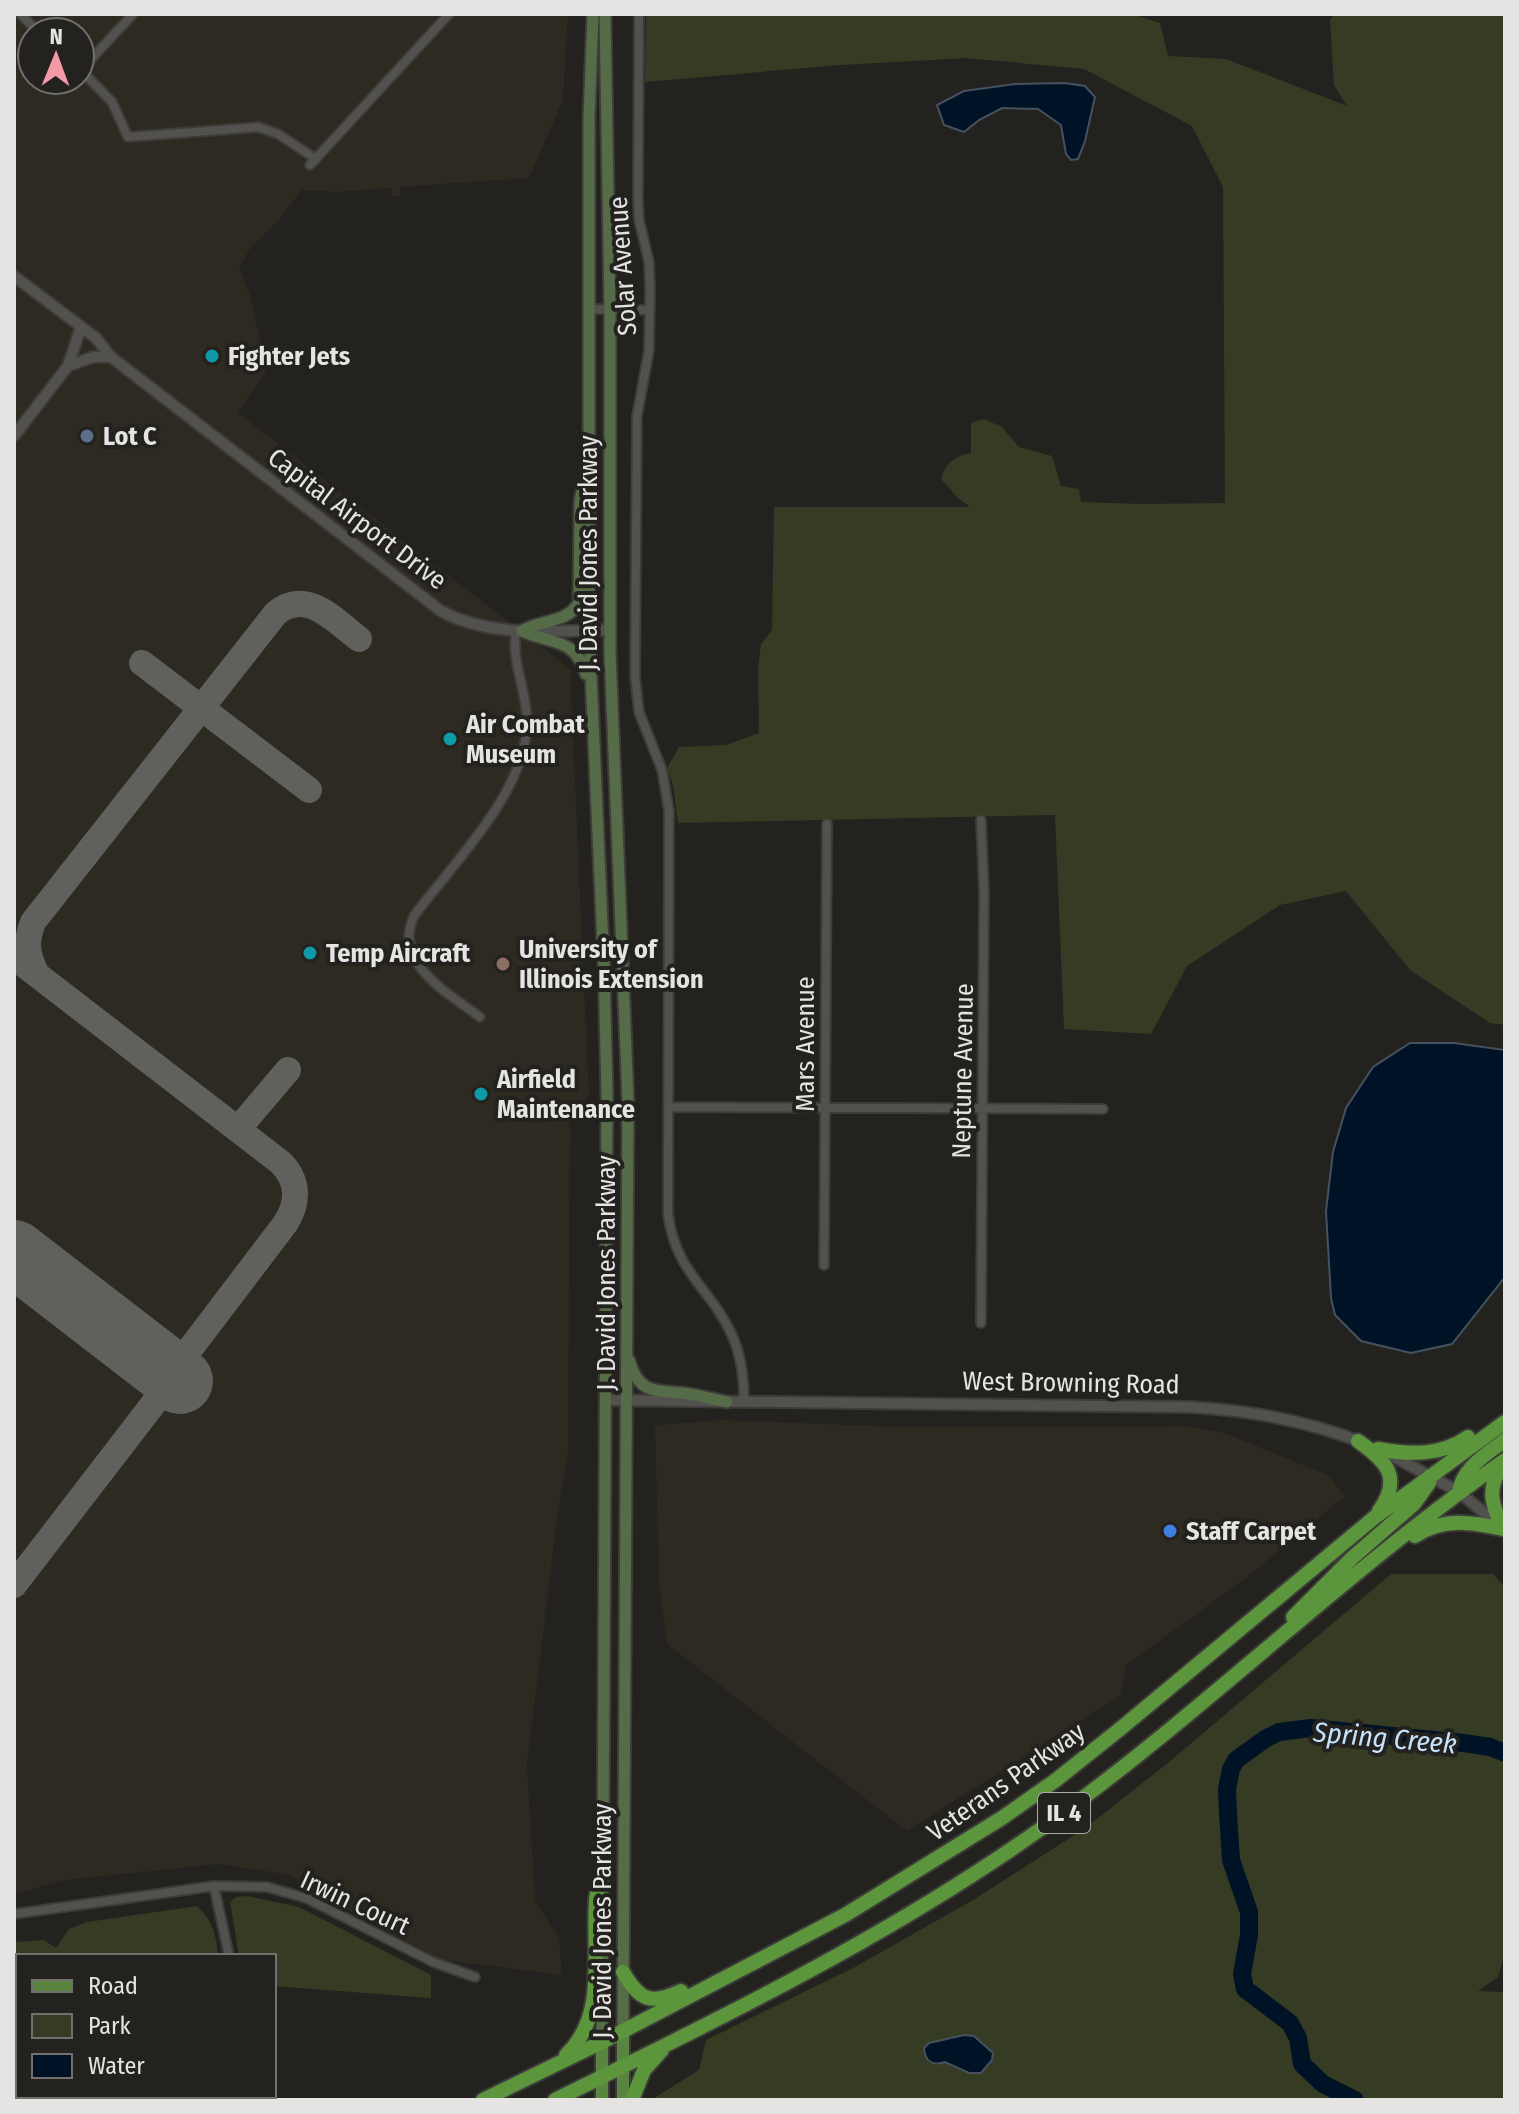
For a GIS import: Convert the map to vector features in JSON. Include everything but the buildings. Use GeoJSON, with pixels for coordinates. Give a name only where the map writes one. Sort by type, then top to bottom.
{"type":"FeatureCollection","features":[{"type":"Feature","properties":{"kind":"highway"},"geometry":{"type":"LineString","coordinates":[[1378,1449],[1422,1453],[1449,1448],[1505,1412]]}},
{"type":"Feature","properties":{"kind":"highway","name":"Veterans Parkway"},"geometry":{"type":"LineString","coordinates":[[483,2100],[801,1939],[887,1892],[1002,1818],[1056,1780],[1375,1517],[1505,1422]]}},
{"type":"Feature","properties":{"kind":"highway"},"geometry":{"type":"LineString","coordinates":[[1459,1492],[1469,1469],[1505,1440]]}},
{"type":"Feature","properties":{"kind":"highway"},"geometry":{"type":"LineString","coordinates":[[1358,1441],[1385,1463],[1391,1476],[1388,1495],[1375,1517]]}},
{"type":"Feature","properties":{"kind":"highway"},"geometry":{"type":"LineString","coordinates":[[1504,1529],[1492,1504],[1491,1489],[1505,1460]]}},
{"type":"Feature","properties":{"kind":"highway","name":"IL 4"},"geometry":{"type":"LineString","coordinates":[[555,2100],[834,1957],[971,1876],[1074,1805],[1160,1738],[1340,1587],[1459,1492],[1505,1460]]}},
{"type":"Feature","properties":{"kind":"highway"},"geometry":{"type":"LineString","coordinates":[[1266,1650],[1306,1602],[1414,1504],[1429,1483],[1430,1475]]}},
{"type":"Feature","properties":{"kind":"highway"},"geometry":{"type":"LineString","coordinates":[[1340,1587],[1358,1582],[1430,1526],[1464,1521],[1504,1529]]}},
{"type":"Feature","properties":{"kind":"highway"},"geometry":{"type":"LineString","coordinates":[[548,2068],[575,2045],[593,2009],[596,1896],[604,1869]]}},
{"type":"Feature","properties":{"kind":"highway"},"geometry":{"type":"LineString","coordinates":[[623,1972],[639,1994],[657,2000],[781,1940],[801,1939]]}},
{"type":"Feature","properties":{"kind":"highway"},"geometry":{"type":"LineString","coordinates":[[632,2100],[644,2070],[673,2040]]}},
{"type":"Feature","properties":{"kind":"main road","name":"J. David Jones Parkway"},"geometry":{"type":"LineString","coordinates":[[593,14],[589,118],[589,630],[607,1093],[602,2100]]}},
{"type":"Feature","properties":{"kind":"main road","name":"J. David Jones Parkway"},"geometry":{"type":"LineString","coordinates":[[605,14],[610,309],[610,630],[628,1071],[623,2100]]}},
{"type":"Feature","properties":{"kind":"main road"},"geometry":{"type":"LineString","coordinates":[[519,631],[569,615],[579,603],[580,501],[588,468]]}},
{"type":"Feature","properties":{"kind":"main road"},"geometry":{"type":"LineString","coordinates":[[519,631],[574,650],[581,658],[591,690]]}},
{"type":"Feature","properties":{"kind":"main road"},"geometry":{"type":"LineString","coordinates":[[627,1352],[632,1370],[650,1390],[727,1402]]}},
{"type":"Feature","properties":{"kind":"street"},"geometry":{"type":"LineString","coordinates":[[96,53],[133,14]]}},
{"type":"Feature","properties":{"kind":"street"},"geometry":{"type":"LineString","coordinates":[[96,86],[112,102],[128,137],[258,127],[278,134],[313,162],[449,14]]}},
{"type":"Feature","properties":{"kind":"street","name":"Solar Avenue"},"geometry":{"type":"LineString","coordinates":[[639,14],[638,199],[639,220],[649,262],[650,310],[649,350],[637,416],[635,676],[639,712],[662,770],[669,811],[668,1214],[672,1236],[686,1270],[733,1336],[744,1381],[744,1402]]}},
{"type":"Feature","properties":{"kind":"street","name":"Capital Airport Drive"},"geometry":{"type":"LineString","coordinates":[[14,276],[96,338],[111,357],[441,611],[474,626],[519,631],[610,630]]}},
{"type":"Feature","properties":{"kind":"street"},"geometry":{"type":"LineString","coordinates":[[590,309],[650,310]]}},
{"type":"Feature","properties":{"kind":"street"},"geometry":{"type":"LineString","coordinates":[[14,436],[68,366],[81,327]]}},
{"type":"Feature","properties":{"kind":"street"},"geometry":{"type":"LineString","coordinates":[[68,366],[93,357],[111,357]]}},
{"type":"Feature","properties":{"kind":"street"},"geometry":{"type":"LineString","coordinates":[[480,1017],[419,968],[411,951],[409,929],[414,916],[492,815],[517,773],[527,724],[524,694],[513,653],[519,631]]}},
{"type":"Feature","properties":{"kind":"street","name":"Neptune Avenue"},"geometry":{"type":"LineString","coordinates":[[981,820],[984,891],[981,1323]]}},
{"type":"Feature","properties":{"kind":"street","name":"Mars Avenue"},"geometry":{"type":"LineString","coordinates":[[824,1265],[827,824]]}},
{"type":"Feature","properties":{"kind":"street"},"geometry":{"type":"LineString","coordinates":[[668,1107],[1103,1109]]}},
{"type":"Feature","properties":{"kind":"street","name":"West Browning Road"},"geometry":{"type":"LineString","coordinates":[[606,1400],[1201,1407],[1278,1418],[1378,1449],[1459,1492],[1504,1529]]}},
{"type":"Feature","properties":{"kind":"street"},"geometry":{"type":"LineString","coordinates":[[214,1886],[229,1954]]}},
{"type":"Feature","properties":{"kind":"street","name":"Irwin Court"},"geometry":{"type":"LineString","coordinates":[[14,1914],[214,1886],[267,1887],[306,1898],[433,1962],[475,1977]]}},
{"type":"Feature","properties":{"kind":"shaded area"},"geometry":{"type":"Polygon","coordinates":[[[14,14],[568,14],[563,100],[529,178],[400,187],[400,196],[392,197],[391,188],[337,192],[302,190],[275,224],[251,247],[239,267],[250,295],[267,370],[238,413],[570,669],[589,1095],[570,1123],[568,1453],[527,1763],[535,1901],[559,1938],[562,1975],[439,1959],[290,1875],[220,1864],[65,1880],[14,1894],[14,14]]]}},
{"type":"Feature","properties":{"kind":"shaded area"},"geometry":{"type":"Polygon","coordinates":[[[723,1420],[904,1427],[1184,1426],[1222,1432],[1323,1473],[1345,1496],[1246,1578],[1126,1665],[1121,1695],[907,1831],[667,1644],[659,1583],[655,1425],[723,1420]]]}},
{"type":"Feature","properties":{"kind":"green space"},"geometry":{"type":"Polygon","coordinates":[[[646,14],[1132,14],[1160,23],[1168,56],[1226,59],[1347,106],[1334,85],[1330,20],[1335,14],[1505,14],[1505,1025],[1490,1023],[1410,970],[1346,891],[1280,905],[1187,966],[1151,1034],[1064,1029],[1055,815],[678,823],[673,785],[667,768],[679,747],[726,745],[759,733],[758,670],[761,644],[772,630],[774,507],[970,507],[941,479],[952,461],[971,453],[971,423],[984,419],[1002,427],[1019,447],[1052,456],[1061,486],[1079,489],[1081,502],[1225,503],[1223,187],[1192,126],[1084,69],[966,58],[645,82],[646,14]]]}},
{"type":"Feature","properties":{"kind":"green space"},"geometry":{"type":"Polygon","coordinates":[[[1391,1574],[1493,1574],[1505,1587],[1505,1952],[1498,1977],[1478,1991],[1505,1992],[1505,2100],[651,2100],[699,2070],[706,2040],[855,1967],[973,1900],[1084,1829],[1168,1763],[1391,1574]]]}},
{"type":"Feature","properties":{"kind":"green space"},"geometry":{"type":"Polygon","coordinates":[[[247,1896],[299,1907],[431,1975],[431,1998],[276,1986],[276,1954],[239,1954],[230,1902],[236,1897],[247,1896]]]}},
{"type":"Feature","properties":{"kind":"green space"},"geometry":{"type":"Polygon","coordinates":[[[197,1906],[213,1928],[218,1954],[16,1954],[16,2098],[219,2100],[14,2100],[14,1942],[44,1940],[56,1948],[69,1929],[87,1922],[197,1906]]]}},
{"type":"Feature","properties":{"kind":"water"},"geometry":{"type":"Polygon","coordinates":[[[1065,83],[1085,86],[1095,97],[1078,159],[1071,160],[1066,154],[1061,125],[1038,109],[1002,108],[964,132],[944,125],[937,105],[964,91],[1015,84],[1065,83]]]}},
{"type":"Feature","properties":{"kind":"water"},"geometry":{"type":"Polygon","coordinates":[[[1410,1043],[1454,1043],[1505,1050],[1505,1277],[1452,1344],[1411,1353],[1361,1341],[1335,1315],[1331,1298],[1326,1211],[1333,1152],[1346,1108],[1373,1067],[1410,1043]]]}},
{"type":"Feature","properties":{"kind":"water"},"geometry":{"type":"Polygon","coordinates":[[[964,2035],[974,2036],[993,2053],[992,2060],[981,2073],[969,2073],[945,2062],[933,2063],[926,2057],[924,2048],[929,2043],[964,2035]]]}},
{"type":"Feature","properties":{"kind":"waterway","name":"Spring Creek"},"geometry":{"type":"LineString","coordinates":[[1355,2100],[1323,2084],[1302,2064],[1298,2038],[1290,2023],[1245,1989],[1242,1974],[1249,1935],[1249,1912],[1231,1860],[1227,1789],[1231,1769],[1236,1760],[1265,1739],[1279,1732],[1311,1728],[1464,1743],[1505,1753]]}},
{"type":"Feature","properties":{"kind":"taxiway"},"geometry":{"type":"LineString","coordinates":[[37,975],[28,948],[33,922],[276,613],[287,606],[309,605],[330,616],[359,639]]}},
{"type":"Feature","properties":{"kind":"taxiway"},"geometry":{"type":"LineString","coordinates":[[142,663],[309,790]]}},
{"type":"Feature","properties":{"kind":"taxiway"},"geometry":{"type":"LineString","coordinates":[[14,957],[280,1162],[291,1176],[295,1192],[293,1208],[285,1224],[171,1374],[154,1403],[14,1585]]}},
{"type":"Feature","properties":{"kind":"taxiway"},"geometry":{"type":"LineString","coordinates":[[238,1129],[288,1070]]}},
{"type":"Feature","properties":{"kind":"runway"},"geometry":{"type":"LineString","coordinates":[[14,1253],[180,1381]]}},
{"type":"Feature","properties":{"kind":"place","name":"Fighter Jets"},"geometry":{"type":"Point","coordinates":[212,356]}},
{"type":"Feature","properties":{"kind":"place","name":"Lot C"},"geometry":{"type":"Point","coordinates":[87,436]}},
{"type":"Feature","properties":{"kind":"place","name":"Air Combat Museum"},"geometry":{"type":"Point","coordinates":[450,739]}},
{"type":"Feature","properties":{"kind":"place","name":"Temp Aircraft"},"geometry":{"type":"Point","coordinates":[310,953]}},
{"type":"Feature","properties":{"kind":"place","name":"University of Illinois Extension"},"geometry":{"type":"Point","coordinates":[503,964]}},
{"type":"Feature","properties":{"kind":"place","name":"Airfield Maintenance"},"geometry":{"type":"Point","coordinates":[481,1094]}},
{"type":"Feature","properties":{"kind":"place","name":"Staff Carpet"},"geometry":{"type":"Point","coordinates":[1170,1531]}}]}
